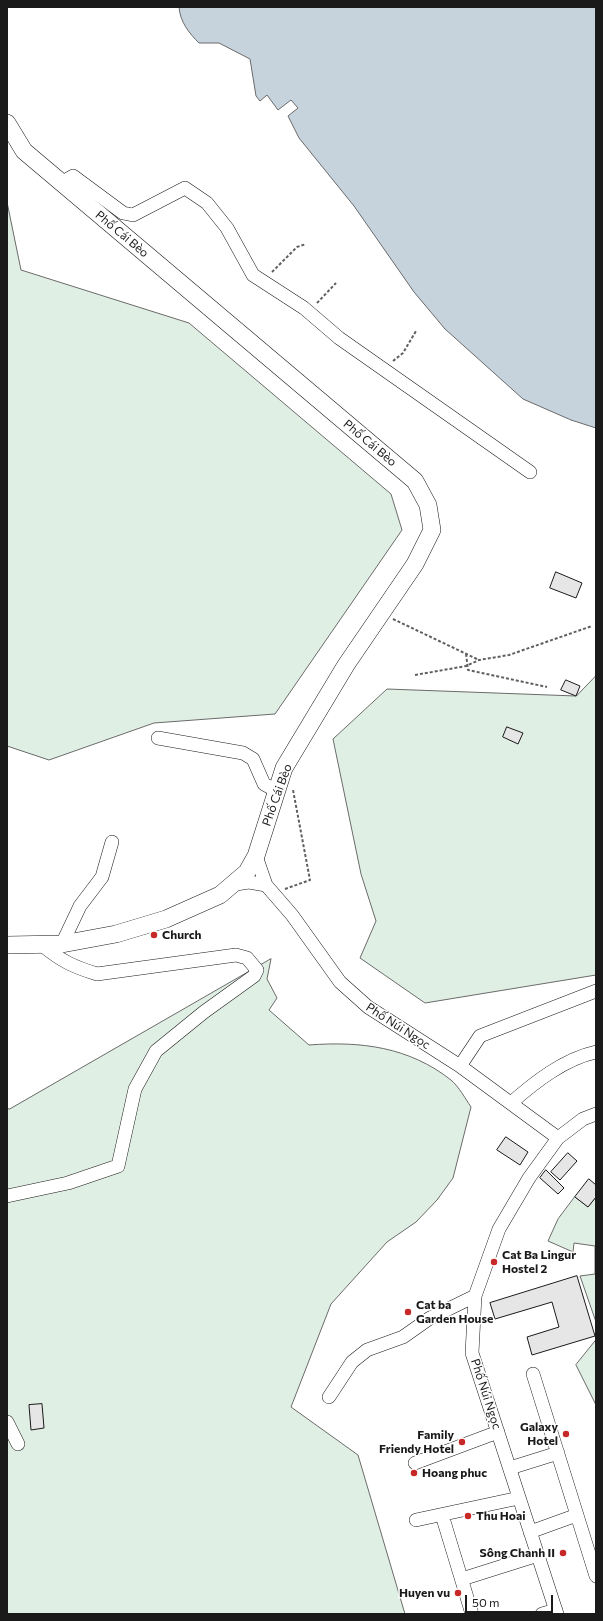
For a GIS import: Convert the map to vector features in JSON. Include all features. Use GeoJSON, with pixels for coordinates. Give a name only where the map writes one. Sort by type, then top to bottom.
{"type":"FeatureCollection","features":[{"type":"Feature","properties":{"kind":"main road","name":"Phố Cái Bèo"},"geometry":{"type":"LineString","coordinates":[[7,123],[24,151],[415,481],[428,506],[432,530],[415,564],[346,665],[284,768],[285,789],[248,872],[236,884],[220,895],[166,919],[116,934],[62,944],[7,945]]}},
{"type":"Feature","properties":{"kind":"street"},"geometry":{"type":"LineString","coordinates":[[61,183],[73,176],[123,213],[133,215],[185,188],[207,203],[227,228],[253,275],[309,311],[339,338],[530,472]]}},
{"type":"Feature","properties":{"kind":"street"},"geometry":{"type":"LineString","coordinates":[[158,738],[242,753],[253,759],[264,784],[285,789]]}},
{"type":"Feature","properties":{"kind":"street"},"geometry":{"type":"LineString","coordinates":[[62,944],[80,906],[102,877],[112,842]]}},
{"type":"Feature","properties":{"kind":"street"},"geometry":{"type":"LineString","coordinates":[[256,856],[270,889]]}},
{"type":"Feature","properties":{"kind":"street"},"geometry":{"type":"LineString","coordinates":[[236,884],[248,882],[270,889]]}},
{"type":"Feature","properties":{"kind":"street","name":"Phố Núi Ngọc"},"geometry":{"type":"LineString","coordinates":[[270,889],[292,915],[313,945],[346,987],[368,1007],[460,1066],[558,1138]]}},
{"type":"Feature","properties":{"kind":"street"},"geometry":{"type":"LineString","coordinates":[[7,1196],[68,1183],[118,1166],[135,1089],[156,1051],[204,1012],[254,976],[257,970],[253,962],[247,958],[236,955],[97,974],[75,968],[59,959],[42,945]]}},
{"type":"Feature","properties":{"kind":"street"},"geometry":{"type":"LineString","coordinates":[[460,1066],[480,1036],[596,991]]}},
{"type":"Feature","properties":{"kind":"street"},"geometry":{"type":"LineString","coordinates":[[511,1103],[528,1088],[579,1056],[596,1052]]}},
{"type":"Feature","properties":{"kind":"street","name":"Phố Núi Ngọc"},"geometry":{"type":"LineString","coordinates":[[556,1612],[472,1353],[475,1296],[499,1229],[530,1178],[558,1138],[584,1119],[596,1114]]}},
{"type":"Feature","properties":{"kind":"street"},"geometry":{"type":"LineString","coordinates":[[328,1397],[352,1362],[367,1350],[403,1337],[430,1318],[475,1296]]}},
{"type":"Feature","properties":{"kind":"street"},"geometry":{"type":"LineString","coordinates":[[533,1374],[596,1576]]}},
{"type":"Feature","properties":{"kind":"street"},"geometry":{"type":"LineString","coordinates":[[7,1422],[18,1444]]}},
{"type":"Feature","properties":{"kind":"street"},"geometry":{"type":"LineString","coordinates":[[415,1463],[498,1432]]}},
{"type":"Feature","properties":{"kind":"street"},"geometry":{"type":"LineString","coordinates":[[510,1468],[558,1453]]}},
{"type":"Feature","properties":{"kind":"street"},"geometry":{"type":"LineString","coordinates":[[416,1520],[520,1498]]}},
{"type":"Feature","properties":{"kind":"street"},"geometry":{"type":"LineString","coordinates":[[442,1515],[472,1614]]}},
{"type":"Feature","properties":{"kind":"street"},"geometry":{"type":"LineString","coordinates":[[530,1532],[577,1515]]}},
{"type":"Feature","properties":{"kind":"street"},"geometry":{"type":"LineString","coordinates":[[462,1579],[538,1555]]}},
{"type":"Feature","properties":{"kind":"street"},"geometry":{"type":"LineString","coordinates":[[542,1614],[556,1612]]}},
{"type":"Feature","properties":{"kind":"path"},"geometry":{"type":"LineString","coordinates":[[267,277],[297,248],[306,244]]}},
{"type":"Feature","properties":{"kind":"path"},"geometry":{"type":"LineString","coordinates":[[309,311],[336,282]]}},
{"type":"Feature","properties":{"kind":"path"},"geometry":{"type":"LineString","coordinates":[[380,366],[392,361],[403,353],[416,331]]}},
{"type":"Feature","properties":{"kind":"path"},"geometry":{"type":"LineString","coordinates":[[381,613],[479,660]]}},
{"type":"Feature","properties":{"kind":"path"},"geometry":{"type":"LineString","coordinates":[[415,675],[466,666],[479,660],[509,656],[592,626]]}},
{"type":"Feature","properties":{"kind":"path"},"geometry":{"type":"LineString","coordinates":[[466,654],[466,666],[468,670],[472,672],[547,687]]}},
{"type":"Feature","properties":{"kind":"path"},"geometry":{"type":"LineString","coordinates":[[270,889],[310,880],[285,789]]}},
{"type":"Feature","properties":{"kind":"green space"},"geometry":{"type":"Polygon","coordinates":[[[7,202],[21,270],[189,323],[391,494],[402,530],[275,714],[154,723],[49,760],[7,746],[7,202]]]}},
{"type":"Feature","properties":{"kind":"green space"},"geometry":{"type":"Polygon","coordinates":[[[596,676],[596,975],[425,1003],[360,958],[376,921],[361,874],[333,739],[387,689],[576,696],[596,676]]]}},
{"type":"Feature","properties":{"kind":"green space"},"geometry":{"type":"Polygon","coordinates":[[[271,959],[267,979],[277,998],[269,1010],[309,1045],[347,1044],[401,1053],[435,1069],[451,1080],[471,1107],[453,1178],[437,1200],[416,1222],[387,1242],[331,1304],[291,1407],[358,1455],[405,1614],[7,1614],[7,1108],[9,1109],[271,959]]]}},
{"type":"Feature","properties":{"kind":"green space"},"geometry":{"type":"Polygon","coordinates":[[[575,1197],[588,1207],[596,1197],[596,1322],[580,1276],[595,1274],[595,1246],[574,1243],[573,1252],[548,1241],[558,1219],[575,1197]]]}},
{"type":"Feature","properties":{"kind":"green space"},"geometry":{"type":"Polygon","coordinates":[[[596,1340],[596,1405],[576,1365],[596,1340]]]}},
{"type":"Feature","properties":{"kind":"shaded area"},"geometry":{"type":"Polygon","coordinates":[[[179,7],[596,7],[596,428],[571,420],[523,399],[445,329],[414,292],[354,206],[299,138],[288,116],[298,108],[291,100],[278,110],[267,95],[260,101],[256,96],[250,59],[219,43],[199,43],[186,27],[181,18],[179,7]]]}},
{"type":"Feature","properties":{"kind":"building"},"geometry":{"type":"Polygon","coordinates":[[[556,572],[582,583],[576,598],[550,588],[556,572]]]}},
{"type":"Feature","properties":{"kind":"building"},"geometry":{"type":"Polygon","coordinates":[[[566,680],[580,686],[576,696],[561,690],[566,680]]]}},
{"type":"Feature","properties":{"kind":"building"},"geometry":{"type":"Polygon","coordinates":[[[507,727],[523,733],[518,744],[503,737],[507,727]]]}},
{"type":"Feature","properties":{"kind":"building"},"geometry":{"type":"Polygon","coordinates":[[[506,1137],[528,1152],[520,1165],[497,1150],[506,1137]]]}},
{"type":"Feature","properties":{"kind":"building"},"geometry":{"type":"Polygon","coordinates":[[[568,1153],[577,1161],[560,1180],[551,1172],[568,1153]]]}},
{"type":"Feature","properties":{"kind":"building"},"geometry":{"type":"Polygon","coordinates":[[[546,1170],[564,1188],[558,1194],[540,1178],[546,1170]]]}},
{"type":"Feature","properties":{"kind":"building"},"geometry":{"type":"Polygon","coordinates":[[[589,1179],[596,1185],[596,1197],[588,1207],[575,1197],[589,1179]]]}},
{"type":"Feature","properties":{"kind":"building"},"geometry":{"type":"Polygon","coordinates":[[[577,1276],[595,1336],[532,1355],[527,1337],[559,1327],[552,1302],[495,1319],[490,1303],[577,1276]]]}},
{"type":"Feature","properties":{"kind":"building"},"geometry":{"type":"Polygon","coordinates":[[[42,1404],[44,1428],[31,1430],[29,1405],[42,1404]]]}},
{"type":"Feature","properties":{"kind":"place","name":"Church"},"geometry":{"type":"Point","coordinates":[154,935]}},
{"type":"Feature","properties":{"kind":"place","name":"Cat Ba Lingur Hostel 2"},"geometry":{"type":"Point","coordinates":[494,1262]}},
{"type":"Feature","properties":{"kind":"place","name":"Cat ba Garden House"},"geometry":{"type":"Point","coordinates":[408,1312]}},
{"type":"Feature","properties":{"kind":"place","name":"Galaxy Hotel"},"geometry":{"type":"Point","coordinates":[566,1434]}},
{"type":"Feature","properties":{"kind":"place","name":"Family Friendy Hotel"},"geometry":{"type":"Point","coordinates":[462,1442]}},
{"type":"Feature","properties":{"kind":"place","name":"Hoang phuc"},"geometry":{"type":"Point","coordinates":[414,1473]}},
{"type":"Feature","properties":{"kind":"place","name":"Thu Hoai"},"geometry":{"type":"Point","coordinates":[468,1516]}},
{"type":"Feature","properties":{"kind":"place","name":"Sông Chanh II"},"geometry":{"type":"Point","coordinates":[563,1553]}},
{"type":"Feature","properties":{"kind":"place","name":"Huyen vu"},"geometry":{"type":"Point","coordinates":[458,1593]}}]}
